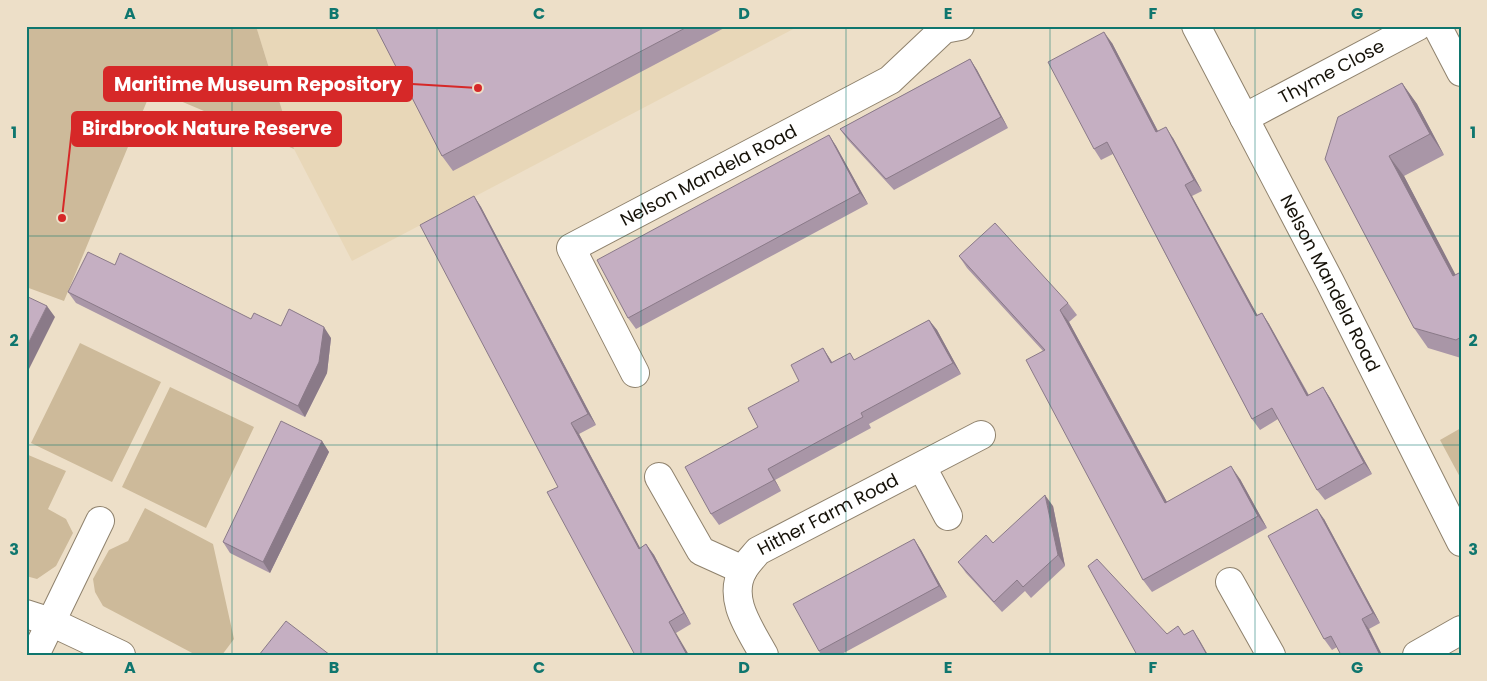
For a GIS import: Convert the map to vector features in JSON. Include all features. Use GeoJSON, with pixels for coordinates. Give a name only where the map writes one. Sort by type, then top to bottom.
{"type":"FeatureCollection","features":[{"type":"Feature","properties":{"kind":"street","name":"Nelson Mandela Road"},"geometry":{"type":"LineString","coordinates":[[1196,26],[1461,542]]}},
{"type":"Feature","properties":{"kind":"street","name":"Thyme Close"},"geometry":{"type":"LineString","coordinates":[[1244,118],[1418,26]]}},
{"type":"Feature","properties":{"kind":"street"},"geometry":{"type":"LineString","coordinates":[[1437,26],[1461,72]]}},
{"type":"Feature","properties":{"kind":"street","name":"Nelson Mandela Road"},"geometry":{"type":"LineString","coordinates":[[635,373],[571,248],[890,80],[949,27]]}},
{"type":"Feature","properties":{"kind":"street","name":"Hither Farm Road"},"geometry":{"type":"LineString","coordinates":[[764,655],[744,617],[736,595],[743,570],[758,551],[922,467],[980,435]]}},
{"type":"Feature","properties":{"kind":"street"},"geometry":{"type":"LineString","coordinates":[[922,467],[948,516]]}},
{"type":"Feature","properties":{"kind":"street"},"geometry":{"type":"LineString","coordinates":[[659,477],[701,551],[743,570]]}},
{"type":"Feature","properties":{"kind":"street"},"geometry":{"type":"LineString","coordinates":[[35,655],[39,618],[100,521]]}},
{"type":"Feature","properties":{"kind":"street"},"geometry":{"type":"LineString","coordinates":[[1230,582],[1271,655]]}},
{"type":"Feature","properties":{"kind":"street"},"geometry":{"type":"LineString","coordinates":[[39,618],[122,655]]}},
{"type":"Feature","properties":{"kind":"street"},"geometry":{"type":"LineString","coordinates":[[1417,655],[1461,630]]}},
{"type":"Feature","properties":{"kind":"shaded area"},"geometry":{"type":"Polygon","coordinates":[[[26,26],[256,26],[294,149],[152,89],[64,301],[26,287],[26,26]]]}},
{"type":"Feature","properties":{"kind":"shaded area"},"geometry":{"type":"Polygon","coordinates":[[[256,26],[799,26],[352,261],[294,149],[256,26]]]}},
{"type":"Feature","properties":{"kind":"shaded area"},"geometry":{"type":"Polygon","coordinates":[[[80,343],[161,382],[112,482],[31,443],[80,343]]]}},
{"type":"Feature","properties":{"kind":"shaded area"},"geometry":{"type":"Polygon","coordinates":[[[170,387],[254,427],[206,528],[122,487],[170,387]]]}},
{"type":"Feature","properties":{"kind":"shaded area"},"geometry":{"type":"Polygon","coordinates":[[[1461,428],[1461,479],[1440,440],[1461,428]]]}},
{"type":"Feature","properties":{"kind":"shaded area"},"geometry":{"type":"Polygon","coordinates":[[[26,454],[66,471],[48,509],[66,519],[73,533],[56,566],[37,579],[26,576],[26,454]]]}},
{"type":"Feature","properties":{"kind":"shaded area"},"geometry":{"type":"Polygon","coordinates":[[[145,508],[213,544],[234,639],[222,655],[196,655],[103,606],[95,592],[93,579],[109,550],[128,541],[145,508]]]}},
{"type":"Feature","properties":{"kind":"building"},"geometry":{"type":"Polygon","coordinates":[[[375,26],[689,26],[442,156],[375,26]]]}},
{"type":"Feature","properties":{"kind":"building"},"geometry":{"type":"Polygon","coordinates":[[[1104,32],[1156,132],[1166,127],[1194,180],[1185,185],[1256,316],[1262,313],[1307,396],[1323,387],[1364,463],[1317,490],[1272,408],[1252,419],[1107,142],[1094,149],[1048,62],[1104,32]]]}},
{"type":"Feature","properties":{"kind":"building"},"geometry":{"type":"Polygon","coordinates":[[[970,59],[1001,117],[886,179],[840,129],[970,59]]]}},
{"type":"Feature","properties":{"kind":"building"},"geometry":{"type":"Polygon","coordinates":[[[1402,83],[1430,134],[1389,156],[1453,276],[1461,272],[1461,337],[1456,340],[1414,328],[1325,159],[1338,117],[1402,83]]]}},
{"type":"Feature","properties":{"kind":"building"},"geometry":{"type":"Polygon","coordinates":[[[829,135],[860,193],[628,318],[597,260],[829,135]]]}},
{"type":"Feature","properties":{"kind":"building"},"geometry":{"type":"Polygon","coordinates":[[[474,196],[588,414],[571,423],[639,549],[646,544],[684,613],[669,622],[687,655],[635,655],[547,492],[558,487],[420,225],[474,196]]]}},
{"type":"Feature","properties":{"kind":"building"},"geometry":{"type":"Polygon","coordinates":[[[995,223],[1068,303],[1060,310],[1165,503],[1231,466],[1258,516],[1143,580],[1026,360],[1045,350],[959,256],[995,223]]]}},
{"type":"Feature","properties":{"kind":"building"},"geometry":{"type":"Polygon","coordinates":[[[88,252],[115,265],[120,253],[251,319],[254,313],[281,326],[289,309],[324,327],[319,362],[298,406],[68,292],[88,252]]]}},
{"type":"Feature","properties":{"kind":"building"},"geometry":{"type":"Polygon","coordinates":[[[26,296],[47,306],[26,348],[26,296]]]}},
{"type":"Feature","properties":{"kind":"building"},"geometry":{"type":"Polygon","coordinates":[[[929,320],[953,363],[861,413],[863,417],[768,469],[774,480],[711,514],[685,467],[758,427],[748,408],[799,381],[791,365],[823,348],[831,363],[850,353],[854,360],[929,320]]]}},
{"type":"Feature","properties":{"kind":"building"},"geometry":{"type":"Polygon","coordinates":[[[281,421],[322,441],[263,562],[223,542],[281,421]]]}},
{"type":"Feature","properties":{"kind":"building"},"geometry":{"type":"Polygon","coordinates":[[[1045,495],[1058,555],[1023,587],[1017,580],[994,602],[958,562],[986,535],[993,543],[1045,495]]]}},
{"type":"Feature","properties":{"kind":"building"},"geometry":{"type":"Polygon","coordinates":[[[1317,509],[1373,613],[1362,619],[1380,655],[1341,655],[1331,636],[1324,639],[1268,536],[1317,509]]]}},
{"type":"Feature","properties":{"kind":"building"},"geometry":{"type":"Polygon","coordinates":[[[914,539],[939,586],[819,651],[793,604],[914,539]]]}},
{"type":"Feature","properties":{"kind":"building"},"geometry":{"type":"Polygon","coordinates":[[[1097,559],[1167,634],[1178,626],[1184,635],[1193,630],[1207,655],[1137,655],[1088,566],[1097,559]]]}},
{"type":"Feature","properties":{"kind":"building"},"geometry":{"type":"Polygon","coordinates":[[[286,621],[330,655],[259,655],[286,621]]]}},
{"type":"Feature","properties":{"kind":"place","name":"Maritime Museum Repository"},"geometry":{"type":"Point","coordinates":[478,88]}},
{"type":"Feature","properties":{"kind":"place","name":"Birdbrook Nature Reserve"},"geometry":{"type":"Point","coordinates":[62,218]}}]}
